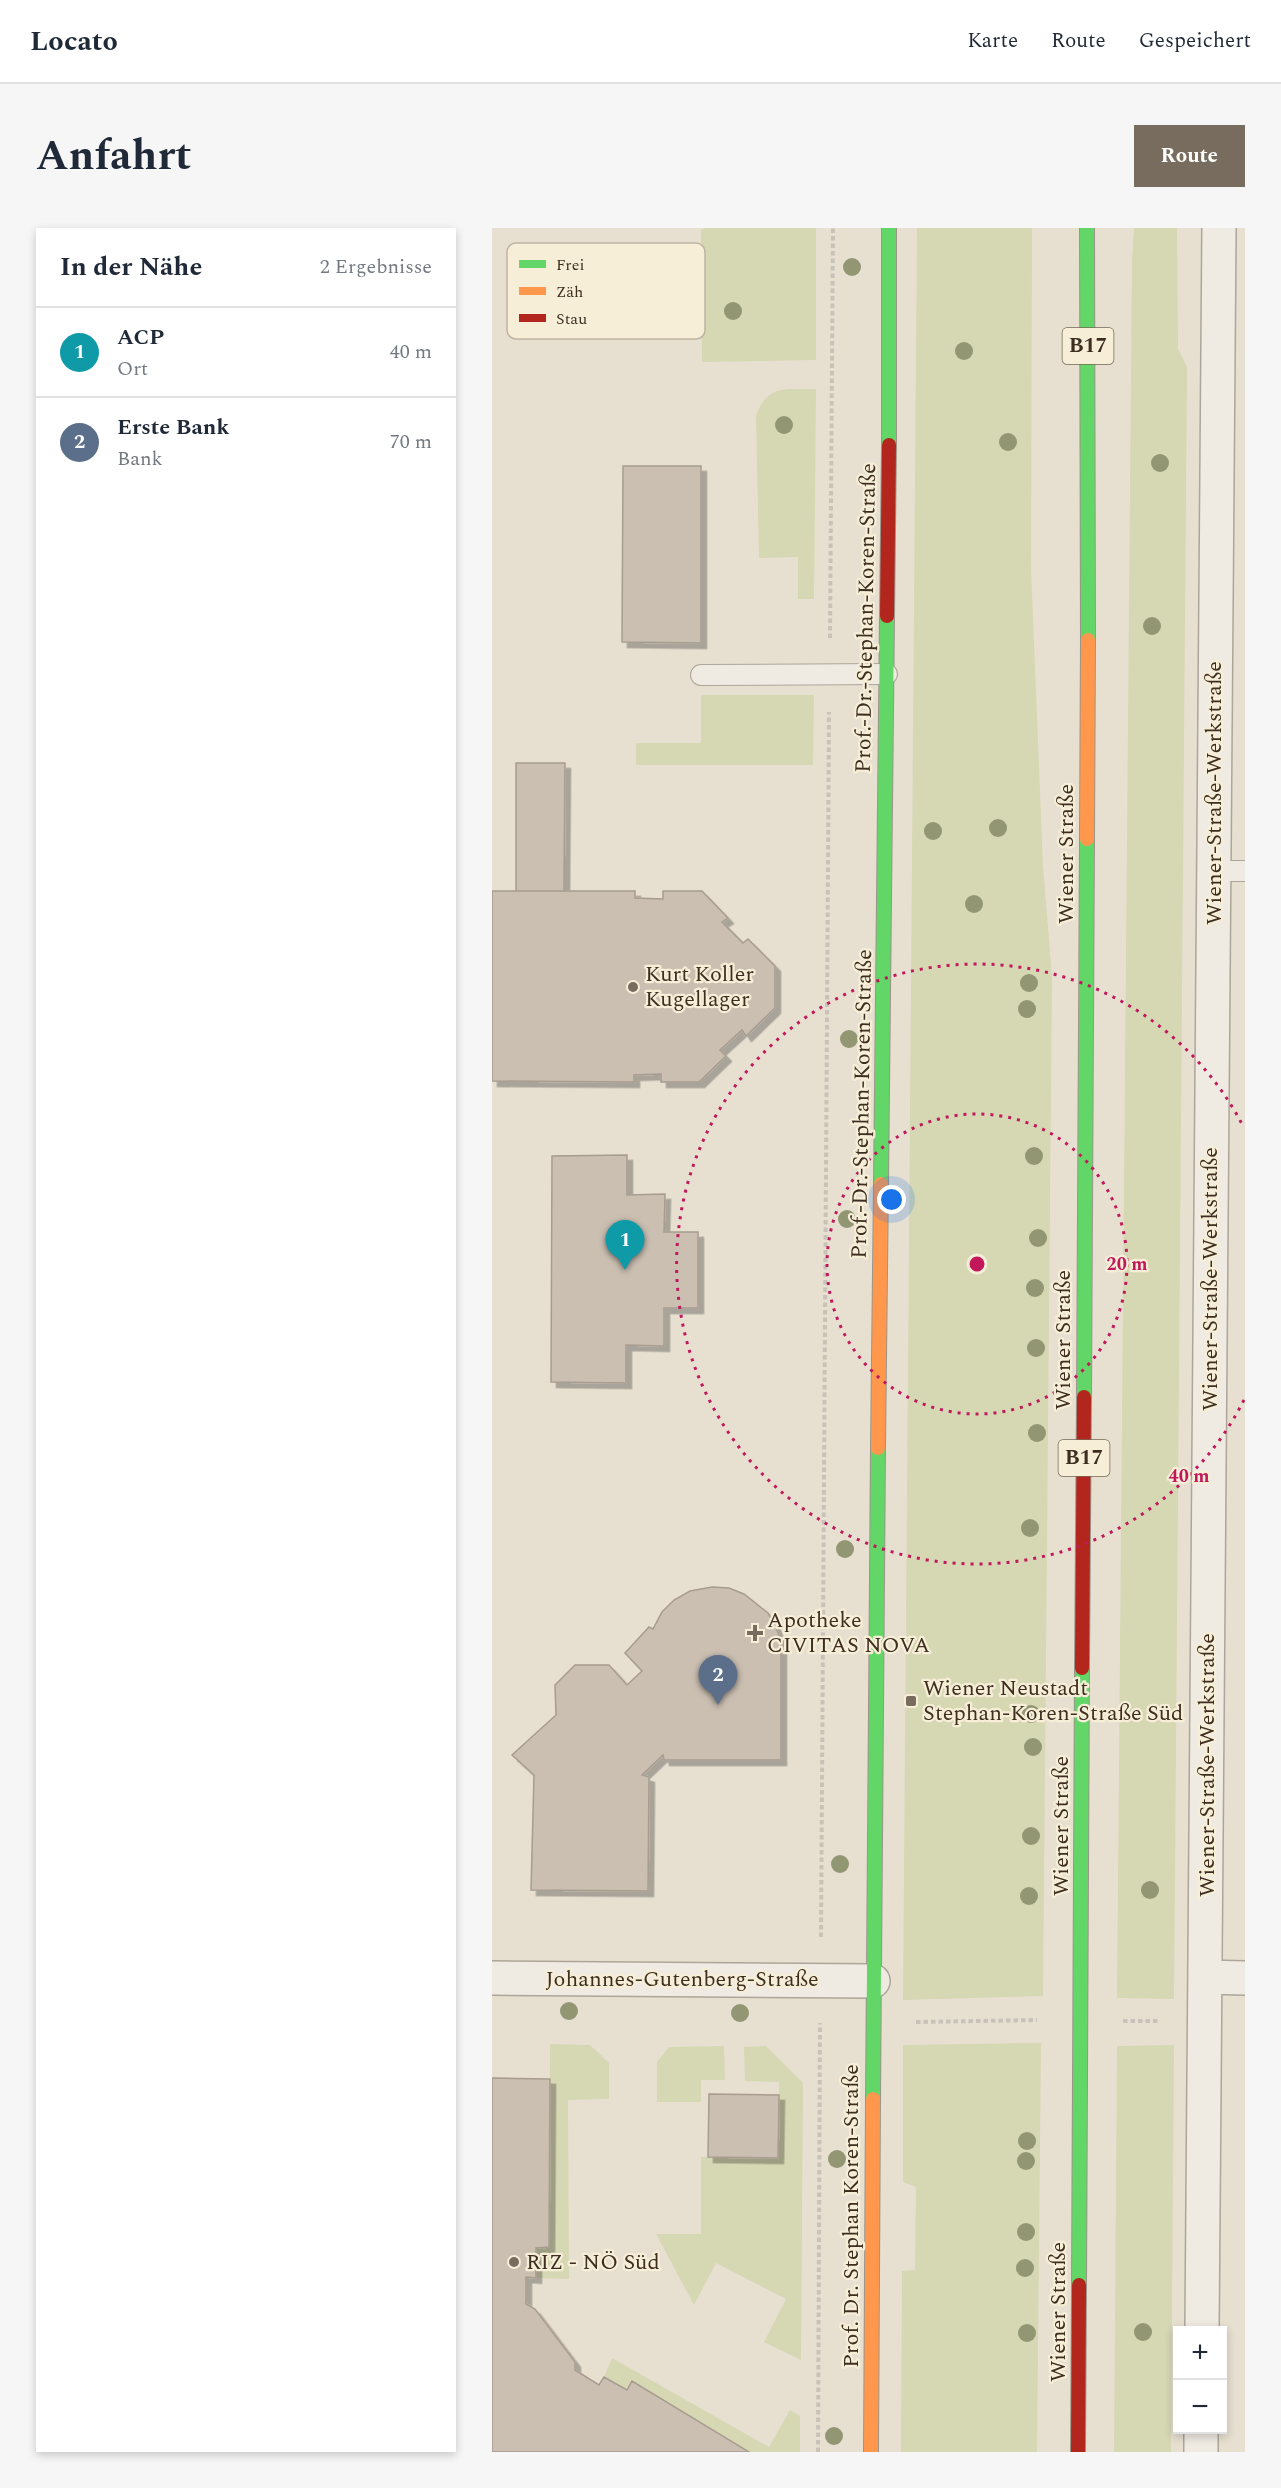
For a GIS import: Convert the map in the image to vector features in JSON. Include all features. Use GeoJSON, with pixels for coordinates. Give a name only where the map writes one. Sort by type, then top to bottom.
{"type":"FeatureCollection","features":[{"type":"Feature","properties":{"kind":"street","name":"Prof.-Dr.-Stephan-Koren-Straße"},"geometry":{"type":"LineString","coordinates":[[873,1981],[890,377],[889,228]]}},
{"type":"Feature","properties":{"kind":"street","name":"Wiener Straße"},"geometry":{"type":"LineString","coordinates":[[1078,2452],[1089,476],[1087,228]]}},
{"type":"Feature","properties":{"kind":"street","name":"Wiener-Straße-Werkstraße"},"geometry":{"type":"LineString","coordinates":[[1202,2326],[1205,1977],[1229,871],[1219,228]]}},
{"type":"Feature","properties":{"kind":"street"},"geometry":{"type":"LineString","coordinates":[[1205,1977],[1245,1978]]}},
{"type":"Feature","properties":{"kind":"street","name":"Johannes-Gutenberg-Straße"},"geometry":{"type":"LineString","coordinates":[[492,1978],[873,1981]]}},
{"type":"Feature","properties":{"kind":"street","name":"Prof. Dr. Stephan Koren-Straße"},"geometry":{"type":"LineString","coordinates":[[871,2452],[873,1981]]}},
{"type":"Feature","properties":{"kind":"street"},"geometry":{"type":"LineString","coordinates":[[1201,2452],[1202,2434]]}},
{"type":"Feature","properties":{"kind":"lane"},"geometry":{"type":"LineString","coordinates":[[701,675],[886,674]]}},
{"type":"Feature","properties":{"kind":"path"},"geometry":{"type":"LineString","coordinates":[[818,2452],[833,228]]}},
{"type":"Feature","properties":{"kind":"path"},"geometry":{"type":"LineString","coordinates":[[819,2054],[910,2022],[1081,2020],[1205,2022]]}},
{"type":"Feature","properties":{"kind":"green space"},"geometry":{"type":"Polygon","coordinates":[[[705,228],[816,228],[816,360],[702,362],[702,339],[705,339],[705,243],[701,243],[701,230],[705,228]]]}},
{"type":"Feature","properties":{"kind":"green space"},"geometry":{"type":"Polygon","coordinates":[[[917,228],[1032,228],[1031,568],[1043,866],[1052,977],[1043,1996],[903,2000],[917,228]]]}},
{"type":"Feature","properties":{"kind":"green space"},"geometry":{"type":"Polygon","coordinates":[[[1134,228],[1177,228],[1178,349],[1187,367],[1174,1999],[1117,1998],[1134,228]]]}},
{"type":"Feature","properties":{"kind":"green space"},"geometry":{"type":"Polygon","coordinates":[[[787,389],[816,389],[814,599],[798,599],[798,557],[759,558],[756,415],[761,405],[773,393],[787,389]]]}},
{"type":"Feature","properties":{"kind":"green space"},"geometry":{"type":"Polygon","coordinates":[[[701,695],[814,695],[813,765],[636,765],[636,743],[701,743],[701,695]]]}},
{"type":"Feature","properties":{"kind":"green space"},"geometry":{"type":"Polygon","coordinates":[[[1041,2043],[1037,2452],[901,2452],[902,2271],[915,2270],[916,2187],[903,2182],[903,2045],[1041,2043]]]}},
{"type":"Feature","properties":{"kind":"green space"},"geometry":{"type":"Polygon","coordinates":[[[550,2044],[590,2045],[609,2063],[609,2099],[568,2100],[569,2279],[536,2278],[536,2248],[549,2247],[550,2044]]]}},
{"type":"Feature","properties":{"kind":"green space"},"geometry":{"type":"Polygon","coordinates":[[[1174,2045],[1171,2452],[1114,2452],[1117,2046],[1174,2045]]]}},
{"type":"Feature","properties":{"kind":"green space"},"geometry":{"type":"Polygon","coordinates":[[[724,2046],[725,2080],[701,2080],[701,2102],[657,2102],[657,2062],[669,2047],[724,2046]]]}},
{"type":"Feature","properties":{"kind":"green space"},"geometry":{"type":"Polygon","coordinates":[[[766,2046],[803,2083],[801,2360],[764,2342],[786,2299],[716,2263],[694,2305],[656,2234],[701,2234],[701,2157],[778,2158],[779,2082],[745,2081],[744,2047],[766,2046]]]}},
{"type":"Feature","properties":{"kind":"green space"},"geometry":{"type":"Polygon","coordinates":[[[612,2358],[769,2447],[790,2410],[800,2416],[800,2452],[749,2452],[632,2382],[627,2390],[604,2377],[612,2358]]]}},
{"type":"Feature","properties":{"kind":"building"},"geometry":{"type":"Polygon","coordinates":[[[623,466],[701,466],[701,643],[622,642],[623,466]]]}},
{"type":"Feature","properties":{"kind":"building"},"geometry":{"type":"Polygon","coordinates":[[[516,763],[565,763],[564,891],[516,891],[516,763]]]}},
{"type":"Feature","properties":{"kind":"building","name":"Kurt Koller Kugellager"},"geometry":{"type":"Polygon","coordinates":[[[492,891],[635,891],[635,898],[663,899],[663,891],[702,891],[728,918],[722,922],[743,943],[748,939],[775,966],[775,1008],[746,1036],[742,1030],[720,1050],[726,1056],[699,1082],[661,1082],[661,1074],[634,1075],[634,1082],[492,1081],[492,891]]]}},
{"type":"Feature","properties":{"kind":"building"},"geometry":{"type":"Polygon","coordinates":[[[627,1155],[627,1195],[665,1194],[664,1232],[698,1232],[698,1308],[664,1308],[664,1346],[626,1345],[626,1383],[551,1382],[552,1156],[627,1155]]]}},
{"type":"Feature","properties":{"kind":"building"},"geometry":{"type":"Polygon","coordinates":[[[712,1587],[729,1588],[744,1594],[768,1613],[775,1625],[781,1641],[781,1760],[664,1760],[663,1755],[642,1775],[649,1777],[648,1891],[531,1890],[534,1775],[512,1755],[556,1715],[555,1685],[575,1665],[609,1665],[627,1685],[642,1671],[625,1653],[649,1627],[653,1629],[662,1612],[674,1600],[690,1591],[712,1587]]]}},
{"type":"Feature","properties":{"kind":"building","name":"RIZ - NÖ Süd"},"geometry":{"type":"Polygon","coordinates":[[[492,2078],[550,2079],[549,2247],[536,2248],[536,2278],[526,2277],[526,2304],[535,2309],[575,2362],[575,2370],[599,2385],[604,2377],[627,2390],[632,2381],[749,2452],[492,2452],[492,2078]]]}},
{"type":"Feature","properties":{"kind":"building"},"geometry":{"type":"Polygon","coordinates":[[[709,2094],[779,2095],[778,2158],[708,2157],[709,2094]]]}},
{"type":"Feature","properties":{"kind":"traffic: fast"},"geometry":{"type":"LineString","coordinates":[[889,228],[889,445]]}},
{"type":"Feature","properties":{"kind":"traffic: fast"},"geometry":{"type":"LineString","coordinates":[[1087,228],[1088,640]]}},
{"type":"Feature","properties":{"kind":"traffic: fast"},"geometry":{"type":"LineString","coordinates":[[881,1184],[887,616]]}},
{"type":"Feature","properties":{"kind":"traffic: fast"},"geometry":{"type":"LineString","coordinates":[[1084,1397],[1087,839]]}},
{"type":"Feature","properties":{"kind":"traffic: fast"},"geometry":{"type":"LineString","coordinates":[[873,2099],[878,1448]]}},
{"type":"Feature","properties":{"kind":"traffic: fast"},"geometry":{"type":"LineString","coordinates":[[1079,2285],[1082,1668]]}},
{"type":"Feature","properties":{"kind":"traffic: slow"},"geometry":{"type":"LineString","coordinates":[[1087,839],[1088,640]]}},
{"type":"Feature","properties":{"kind":"traffic: slow"},"geometry":{"type":"LineString","coordinates":[[878,1448],[881,1184]]}},
{"type":"Feature","properties":{"kind":"traffic: slow"},"geometry":{"type":"LineString","coordinates":[[871,2452],[873,2099]]}},
{"type":"Feature","properties":{"kind":"traffic: jam"},"geometry":{"type":"LineString","coordinates":[[887,616],[889,445]]}},
{"type":"Feature","properties":{"kind":"traffic: jam"},"geometry":{"type":"LineString","coordinates":[[1082,1668],[1084,1397]]}},
{"type":"Feature","properties":{"kind":"traffic: jam"},"geometry":{"type":"LineString","coordinates":[[1078,2452],[1079,2285]]}},
{"type":"Feature","properties":{"kind":"place","name":"Kurt Koller Kugellager"},"geometry":{"type":"Point","coordinates":[633,987]}},
{"type":"Feature","properties":{"kind":"place","name":"ACP"},"geometry":{"type":"Point","coordinates":[625,1270]}},
{"type":"Feature","properties":{"kind":"place","name":"Apotheke CIVITAS NOVA"},"geometry":{"type":"Point","coordinates":[755,1633]}},
{"type":"Feature","properties":{"kind":"place","name":"Wiener Neustadt Stephan-Koren-Straße Süd"},"geometry":{"type":"Point","coordinates":[911,1701]}},
{"type":"Feature","properties":{"kind":"place","name":"Erste Bank"},"geometry":{"type":"Point","coordinates":[718,1705]}},
{"type":"Feature","properties":{"kind":"place","name":"RIZ - NÖ Süd"},"geometry":{"type":"Point","coordinates":[514,2262]}}]}
